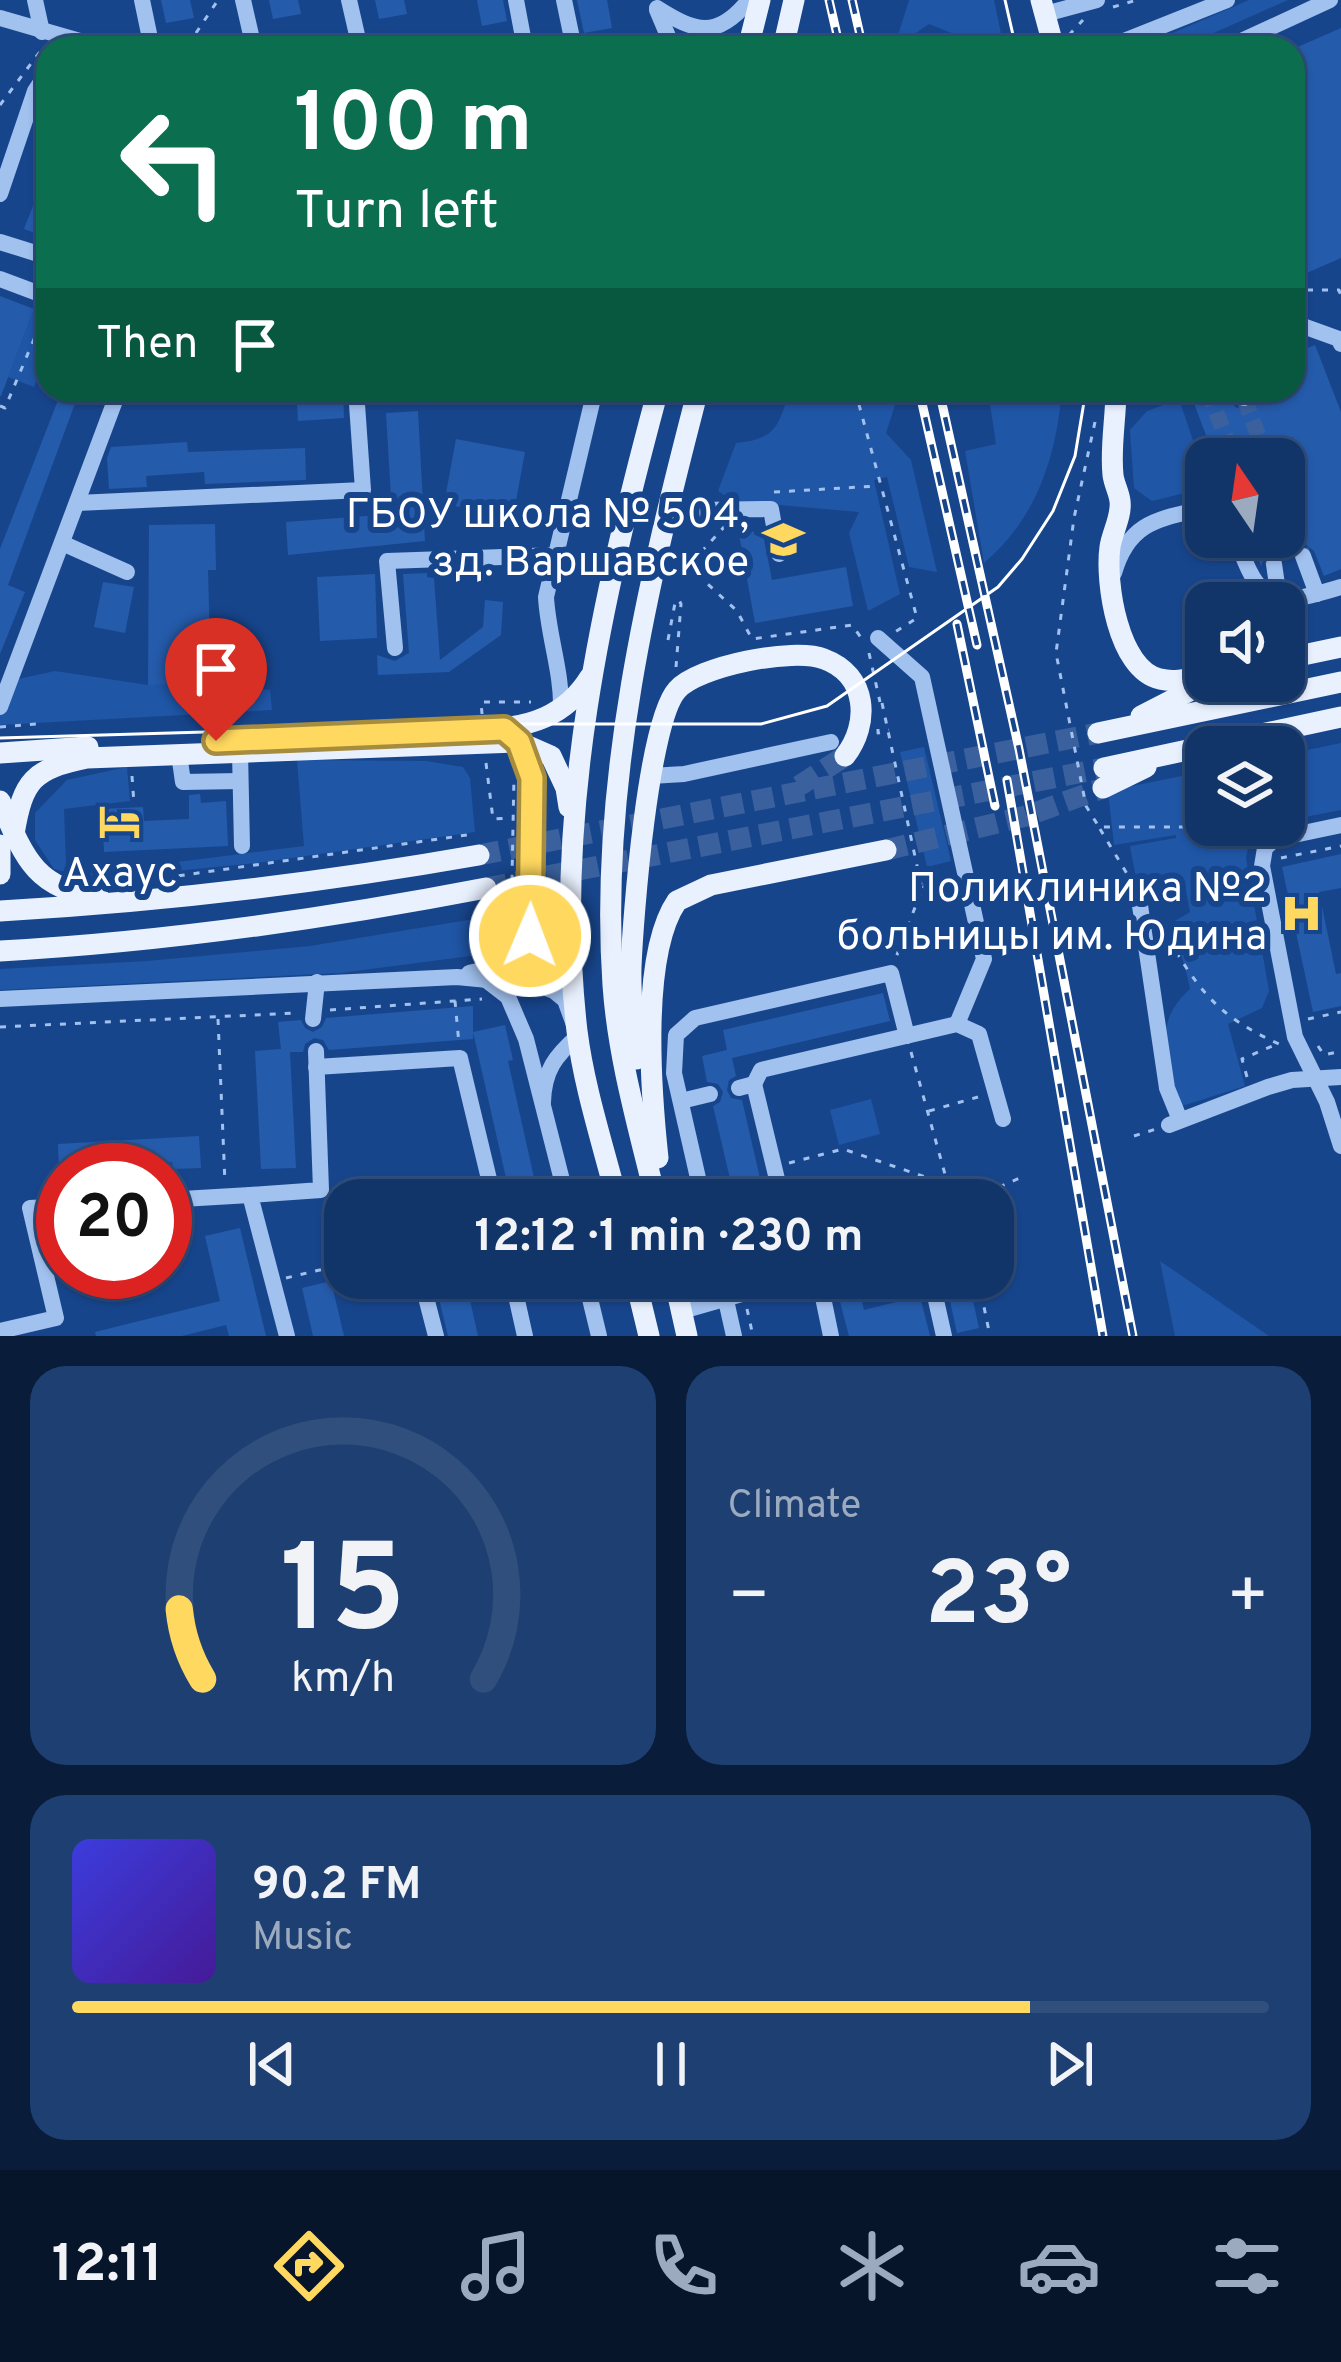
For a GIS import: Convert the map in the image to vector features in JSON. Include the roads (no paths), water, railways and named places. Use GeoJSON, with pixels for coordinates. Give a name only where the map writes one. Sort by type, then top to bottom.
{"type":"FeatureCollection","features":[{"type":"Feature","properties":{"kind":"main road"},"geometry":{"type":"LineString","coordinates":[[751,36],[760,0]]}},
{"type":"Feature","properties":{"kind":"main road"},"geometry":{"type":"LineString","coordinates":[[786,36],[794,0]]}},
{"type":"Feature","properties":{"kind":"main road"},"geometry":{"type":"LineString","coordinates":[[1043,7],[1051,36]]}},
{"type":"Feature","properties":{"kind":"main road"},"geometry":{"type":"LineString","coordinates":[[611,1179],[578,1036],[568,922],[571,821],[622,524],[655,402]]}},
{"type":"Feature","properties":{"kind":"main road"},"geometry":{"type":"LineString","coordinates":[[653,1179],[622,1056],[610,913],[620,769],[669,504],[695,402]]}},
{"type":"Feature","properties":{"kind":"main road"},"geometry":{"type":"LineString","coordinates":[[1122,402],[1112,472],[1120,500],[1110,543],[1110,586],[1124,644],[1146,674],[1185,680]]}},
{"type":"Feature","properties":{"kind":"main road"},"geometry":{"type":"LineString","coordinates":[[1305,654],[1341,647]]}},
{"type":"Feature","properties":{"kind":"main road"},"geometry":{"type":"LineString","coordinates":[[641,1137],[631,970],[651,776],[662,717],[677,689],[703,672],[801,655],[834,664],[857,691],[863,713],[861,731],[838,749]]}},
{"type":"Feature","properties":{"kind":"main road"},"geometry":{"type":"LineString","coordinates":[[0,874],[20,797],[38,772],[51,765],[87,758],[512,735],[578,697],[596,666]]}},
{"type":"Feature","properties":{"kind":"main road"},"geometry":{"type":"LineString","coordinates":[[1305,690],[1341,682]]}},
{"type":"Feature","properties":{"kind":"main road"},"geometry":{"type":"LineString","coordinates":[[1185,690],[1104,732],[1246,702]]}},
{"type":"Feature","properties":{"kind":"main road"},"geometry":{"type":"LineString","coordinates":[[1104,778],[1173,754],[1341,717]]}},
{"type":"Feature","properties":{"kind":"main road"},"geometry":{"type":"LineString","coordinates":[[0,753],[512,735],[550,756],[566,788],[571,821]]}},
{"type":"Feature","properties":{"kind":"main road"},"geometry":{"type":"LineString","coordinates":[[0,801],[7,839],[51,884],[74,894],[136,904]]}},
{"type":"Feature","properties":{"kind":"main road"},"geometry":{"type":"LineString","coordinates":[[0,911],[136,904],[345,878],[477,845]]}},
{"type":"Feature","properties":{"kind":"main road"},"geometry":{"type":"LineString","coordinates":[[658,1179],[651,1025],[667,915],[677,901],[711,886],[886,850]]}},
{"type":"Feature","properties":{"kind":"main road"},"geometry":{"type":"LineString","coordinates":[[0,952],[94,946],[271,924],[486,889]]}},
{"type":"Feature","properties":{"kind":"main road"},"geometry":{"type":"LineString","coordinates":[[640,1299],[649,1336]]}},
{"type":"Feature","properties":{"kind":"main road"},"geometry":{"type":"LineString","coordinates":[[679,1299],[687,1336]]}},
{"type":"Feature","properties":{"kind":"street"},"geometry":{"type":"LineString","coordinates":[[35,0],[42,32]]}},
{"type":"Feature","properties":{"kind":"street"},"geometry":{"type":"LineString","coordinates":[[142,0],[151,36]]}},
{"type":"Feature","properties":{"kind":"street"},"geometry":{"type":"LineString","coordinates":[[244,0],[252,36]]}},
{"type":"Feature","properties":{"kind":"street"},"geometry":{"type":"LineString","coordinates":[[349,0],[357,36]]}},
{"type":"Feature","properties":{"kind":"street"},"geometry":{"type":"LineString","coordinates":[[516,0],[523,36]]}},
{"type":"Feature","properties":{"kind":"street"},"geometry":{"type":"LineString","coordinates":[[564,0],[572,36]]}},
{"type":"Feature","properties":{"kind":"street"},"geometry":{"type":"LineString","coordinates":[[656,4],[679,23],[704,29],[721,26],[749,0]]}},
{"type":"Feature","properties":{"kind":"street"},"geometry":{"type":"LineString","coordinates":[[1043,7],[1097,0]]}},
{"type":"Feature","properties":{"kind":"street"},"geometry":{"type":"LineString","coordinates":[[1171,0],[1177,20]]}},
{"type":"Feature","properties":{"kind":"street"},"geometry":{"type":"LineString","coordinates":[[1137,36],[1227,0]]}},
{"type":"Feature","properties":{"kind":"street"},"geometry":{"type":"LineString","coordinates":[[1252,36],[1330,0]]}},
{"type":"Feature","properties":{"kind":"street"},"geometry":{"type":"LineString","coordinates":[[656,4],[668,36]]}},
{"type":"Feature","properties":{"kind":"street"},"geometry":{"type":"LineString","coordinates":[[0,18],[56,36]]}},
{"type":"Feature","properties":{"kind":"street"},"geometry":{"type":"LineString","coordinates":[[0,194],[7,150],[36,89]]}},
{"type":"Feature","properties":{"kind":"street"},"geometry":{"type":"LineString","coordinates":[[0,242],[36,253]]}},
{"type":"Feature","properties":{"kind":"street"},"geometry":{"type":"LineString","coordinates":[[0,279],[36,296]]}},
{"type":"Feature","properties":{"kind":"street"},"geometry":{"type":"LineString","coordinates":[[1305,327],[1339,339],[1341,344]]}},
{"type":"Feature","properties":{"kind":"street"},"geometry":{"type":"LineString","coordinates":[[0,707],[115,402]]}},
{"type":"Feature","properties":{"kind":"street"},"geometry":{"type":"LineString","coordinates":[[77,503],[363,490],[357,402]]}},
{"type":"Feature","properties":{"kind":"street"},"geometry":{"type":"LineString","coordinates":[[561,709],[562,689],[547,624],[546,597],[592,402]]}},
{"type":"Feature","properties":{"kind":"street"},"geometry":{"type":"LineString","coordinates":[[1120,500],[1134,517],[1156,520]]}},
{"type":"Feature","properties":{"kind":"street"},"geometry":{"type":"LineString","coordinates":[[669,504],[697,510],[771,509],[779,554]]}},
{"type":"Feature","properties":{"kind":"street"},"geometry":{"type":"LineString","coordinates":[[1110,586],[1124,546],[1140,528],[1185,513]]}},
{"type":"Feature","properties":{"kind":"street"},"geometry":{"type":"LineString","coordinates":[[62,543],[127,572]]}},
{"type":"Feature","properties":{"kind":"street"},"geometry":{"type":"LineString","coordinates":[[395,649],[387,561],[556,555]]}},
{"type":"Feature","properties":{"kind":"street"},"geometry":{"type":"LineString","coordinates":[[1304,558],[1318,594]]}},
{"type":"Feature","properties":{"kind":"street"},"geometry":{"type":"LineString","coordinates":[[1274,564],[1277,582]]}},
{"type":"Feature","properties":{"kind":"street"},"geometry":{"type":"LineString","coordinates":[[1305,596],[1341,587]]}},
{"type":"Feature","properties":{"kind":"street"},"geometry":{"type":"LineString","coordinates":[[875,641],[922,677],[984,959],[957,1024]]}},
{"type":"Feature","properties":{"kind":"street"},"geometry":{"type":"LineString","coordinates":[[457,976],[504,964],[520,954],[530,936],[532,778],[512,735]]}},
{"type":"Feature","properties":{"kind":"street"},"geometry":{"type":"LineString","coordinates":[[651,776],[838,749]]}},
{"type":"Feature","properties":{"kind":"street"},"geometry":{"type":"LineString","coordinates":[[239,752],[242,846]]}},
{"type":"Feature","properties":{"kind":"street"},"geometry":{"type":"LineString","coordinates":[[178,754],[183,782],[240,781]]}},
{"type":"Feature","properties":{"kind":"street"},"geometry":{"type":"LineString","coordinates":[[1341,825],[1275,839],[1262,866],[1294,1037],[1341,1146]]}},
{"type":"Feature","properties":{"kind":"street"},"geometry":{"type":"LineString","coordinates":[[1138,892],[1174,1123],[1292,1080],[1341,1077]]}},
{"type":"Feature","properties":{"kind":"street"},"geometry":{"type":"LineString","coordinates":[[698,1179],[674,1073],[676,1036],[695,1018],[891,973],[907,1036]]}},
{"type":"Feature","properties":{"kind":"street"},"geometry":{"type":"LineString","coordinates":[[0,999],[457,976],[538,985],[565,1000],[578,1036],[550,1064],[543,1102]]}},
{"type":"Feature","properties":{"kind":"street"},"geometry":{"type":"LineString","coordinates":[[485,980],[508,997],[526,1039],[562,1179]]}},
{"type":"Feature","properties":{"kind":"street"},"geometry":{"type":"LineString","coordinates":[[314,1015],[317,982]]}},
{"type":"Feature","properties":{"kind":"street"},"geometry":{"type":"LineString","coordinates":[[777,1179],[746,1086],[761,1070],[957,1024],[979,1034],[1003,1119]]}},
{"type":"Feature","properties":{"kind":"street"},"geometry":{"type":"LineString","coordinates":[[192,1199],[321,1190],[316,1059],[460,1058],[489,1179]]}},
{"type":"Feature","properties":{"kind":"street"},"geometry":{"type":"LineString","coordinates":[[681,1101],[710,1094]]}},
{"type":"Feature","properties":{"kind":"street"},"geometry":{"type":"LineString","coordinates":[[250,1195],[287,1336]]}},
{"type":"Feature","properties":{"kind":"street"},"geometry":{"type":"LineString","coordinates":[[36,1208],[30,1208],[36,1233]]}},
{"type":"Feature","properties":{"kind":"street"},"geometry":{"type":"LineString","coordinates":[[0,1331],[56,1318],[52,1299]]}},
{"type":"Feature","properties":{"kind":"street"},"geometry":{"type":"LineString","coordinates":[[426,1299],[436,1336]]}},
{"type":"Feature","properties":{"kind":"street"},"geometry":{"type":"LineString","coordinates":[[517,1299],[525,1336]]}},
{"type":"Feature","properties":{"kind":"street"},"geometry":{"type":"LineString","coordinates":[[590,1299],[599,1336]]}},
{"type":"Feature","properties":{"kind":"street"},"geometry":{"type":"LineString","coordinates":[[682,1311],[731,1299]]}},
{"type":"Feature","properties":{"kind":"street"},"geometry":{"type":"LineString","coordinates":[[734,1336],[735,1299]]}},
{"type":"Feature","properties":{"kind":"street"},"geometry":{"type":"LineString","coordinates":[[823,1299],[831,1336]]}},
{"type":"Feature","properties":{"kind":"street"},"geometry":{"type":"LineString","coordinates":[[936,1299],[944,1336]]}},
{"type":"Feature","properties":{"kind":"tunnel"},"geometry":{"type":"LineString","coordinates":[[1213,402],[1226,438]]}},
{"type":"Feature","properties":{"kind":"tunnel"},"geometry":{"type":"LineString","coordinates":[[1246,402],[1259,438]]}},
{"type":"Feature","properties":{"kind":"tunnel"},"geometry":{"type":"LineString","coordinates":[[1272,558],[1274,564]]}},
{"type":"Feature","properties":{"kind":"tunnel"},"geometry":{"type":"LineString","coordinates":[[479,855],[1098,733]]}},
{"type":"Feature","properties":{"kind":"tunnel"},"geometry":{"type":"LineString","coordinates":[[799,786],[845,756]]}},
{"type":"Feature","properties":{"kind":"tunnel"},"geometry":{"type":"LineString","coordinates":[[486,888],[1104,768]]}},
{"type":"Feature","properties":{"kind":"tunnel"},"geometry":{"type":"LineString","coordinates":[[886,850],[1026,816],[1103,788]]}},
{"type":"Feature","properties":{"kind":"tram line"},"geometry":{"type":"LineString","coordinates":[[1005,0],[1013,36]]}},
{"type":"Feature","properties":{"kind":"tram line"},"geometry":{"type":"LineString","coordinates":[[0,738],[480,724],[761,724],[827,706],[998,587],[1022,559],[1053,511],[1075,456],[1084,402]]}},
{"type":"Feature","properties":{"kind":"railway"},"geometry":{"type":"LineString","coordinates":[[829,0],[837,36]]}},
{"type":"Feature","properties":{"kind":"railway"},"geometry":{"type":"LineString","coordinates":[[852,0],[860,36]]}},
{"type":"Feature","properties":{"kind":"railway"},"geometry":{"type":"LineString","coordinates":[[922,402],[977,645]]}},
{"type":"Feature","properties":{"kind":"railway"},"geometry":{"type":"LineString","coordinates":[[942,402],[1019,749],[1133,1336]]}},
{"type":"Feature","properties":{"kind":"railway"},"geometry":{"type":"LineString","coordinates":[[957,624],[995,806]]}},
{"type":"Feature","properties":{"kind":"railway"},"geometry":{"type":"LineString","coordinates":[[1007,780],[1103,1336]]}},
{"type":"Feature","properties":{"kind":"place","name":"ГБОУ школа № 504, зд. Варшавское"},"geometry":{"type":"Point","coordinates":[783,540]}},
{"type":"Feature","properties":{"kind":"place","name":"Ахаус"},"geometry":{"type":"Point","coordinates":[120,821]}},
{"type":"Feature","properties":{"kind":"place","name":"Поликлиника №2 больницы им. Юдина"},"geometry":{"type":"Point","coordinates":[1301,914]}}]}
